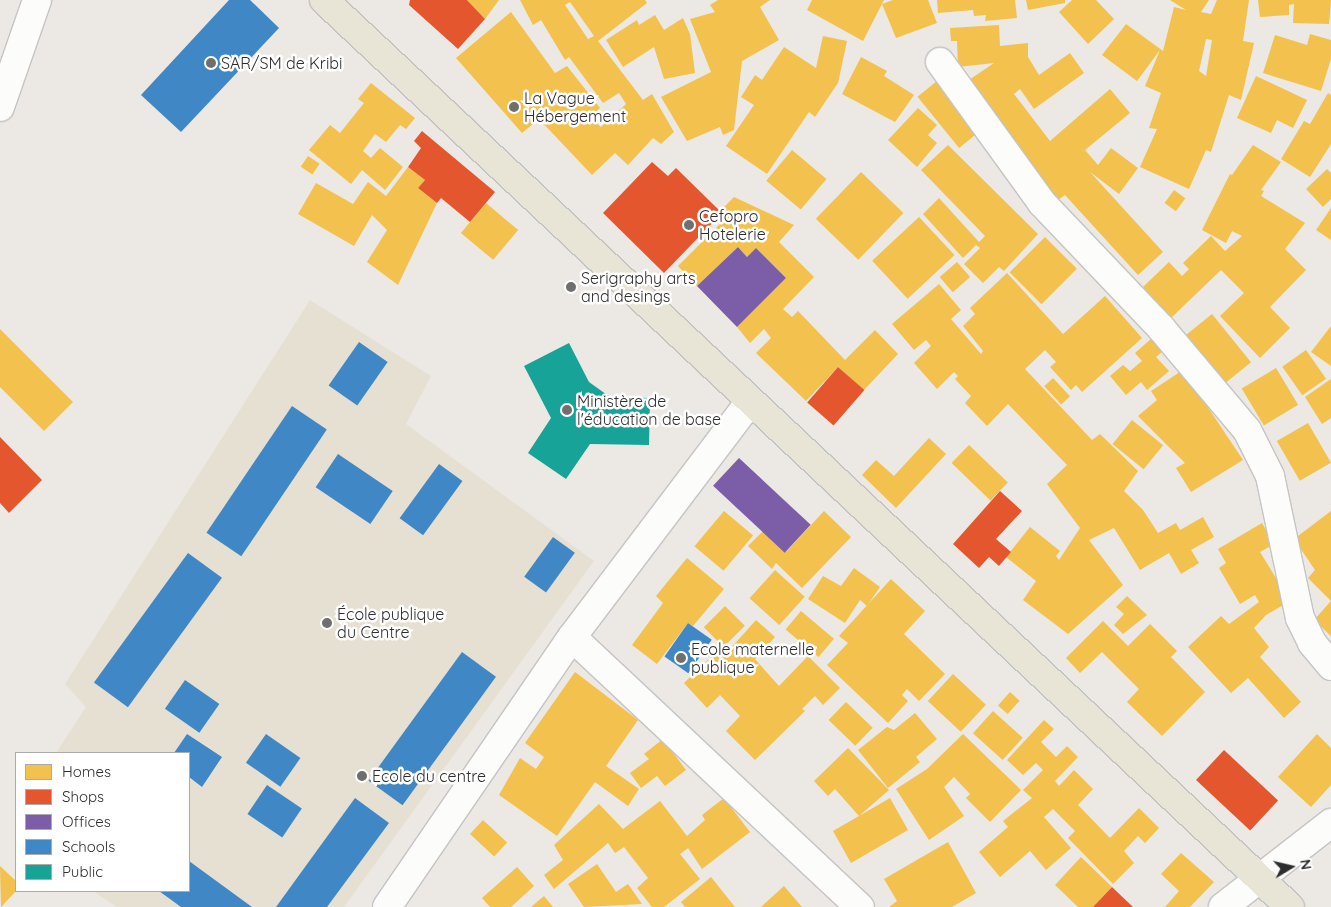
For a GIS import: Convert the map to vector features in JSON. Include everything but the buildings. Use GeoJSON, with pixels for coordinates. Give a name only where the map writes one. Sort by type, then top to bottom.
{"type":"FeatureCollection","features":[{"type":"Feature","properties":{"kind":"main road"},"geometry":{"type":"LineString","coordinates":[[324,0],[1290,907]]}},
{"type":"Feature","properties":{"kind":"street"},"geometry":{"type":"LineString","coordinates":[[0,107],[37,0]]}},
{"type":"Feature","properties":{"kind":"street"},"geometry":{"type":"LineString","coordinates":[[940,62],[1042,203],[1161,328],[1247,430],[1270,476],[1300,618],[1312,643],[1331,666]]}},
{"type":"Feature","properties":{"kind":"street"},"geometry":{"type":"LineString","coordinates":[[387,907],[572,637],[750,402]]}},
{"type":"Feature","properties":{"kind":"street"},"geometry":{"type":"LineString","coordinates":[[572,637],[860,907]]}},
{"type":"Feature","properties":{"kind":"street"},"geometry":{"type":"LineString","coordinates":[[1223,907],[1331,823]]}},
{"type":"Feature","properties":{"kind":"shaded area","name":"École publique du Centre"},"geometry":{"type":"Polygon","coordinates":[[[310,300],[431,376],[406,424],[594,561],[344,907],[117,907],[94,892],[190,892],[190,752],[57,752],[86,707],[65,684],[310,300]]]}},
{"type":"Feature","properties":{"kind":"place","name":"SAR/SM de Kribi"},"geometry":{"type":"Point","coordinates":[211,63]}},
{"type":"Feature","properties":{"kind":"place","name":"La Vague Hébergement"},"geometry":{"type":"Point","coordinates":[514,107]}},
{"type":"Feature","properties":{"kind":"place","name":"Cefopro Hotelerie"},"geometry":{"type":"Point","coordinates":[689,225]}},
{"type":"Feature","properties":{"kind":"place","name":"Serigraphy arts and desings"},"geometry":{"type":"Point","coordinates":[571,287]}},
{"type":"Feature","properties":{"kind":"place","name":"Ministère de l'éducation de base"},"geometry":{"type":"Point","coordinates":[567,410]}},
{"type":"Feature","properties":{"kind":"place","name":"École publique du Centre"},"geometry":{"type":"Point","coordinates":[327,623]}},
{"type":"Feature","properties":{"kind":"place","name":"Ecole maternelle publique"},"geometry":{"type":"Point","coordinates":[681,658]}},
{"type":"Feature","properties":{"kind":"place","name":"Ecole du centre"},"geometry":{"type":"Point","coordinates":[362,776]}}]}
